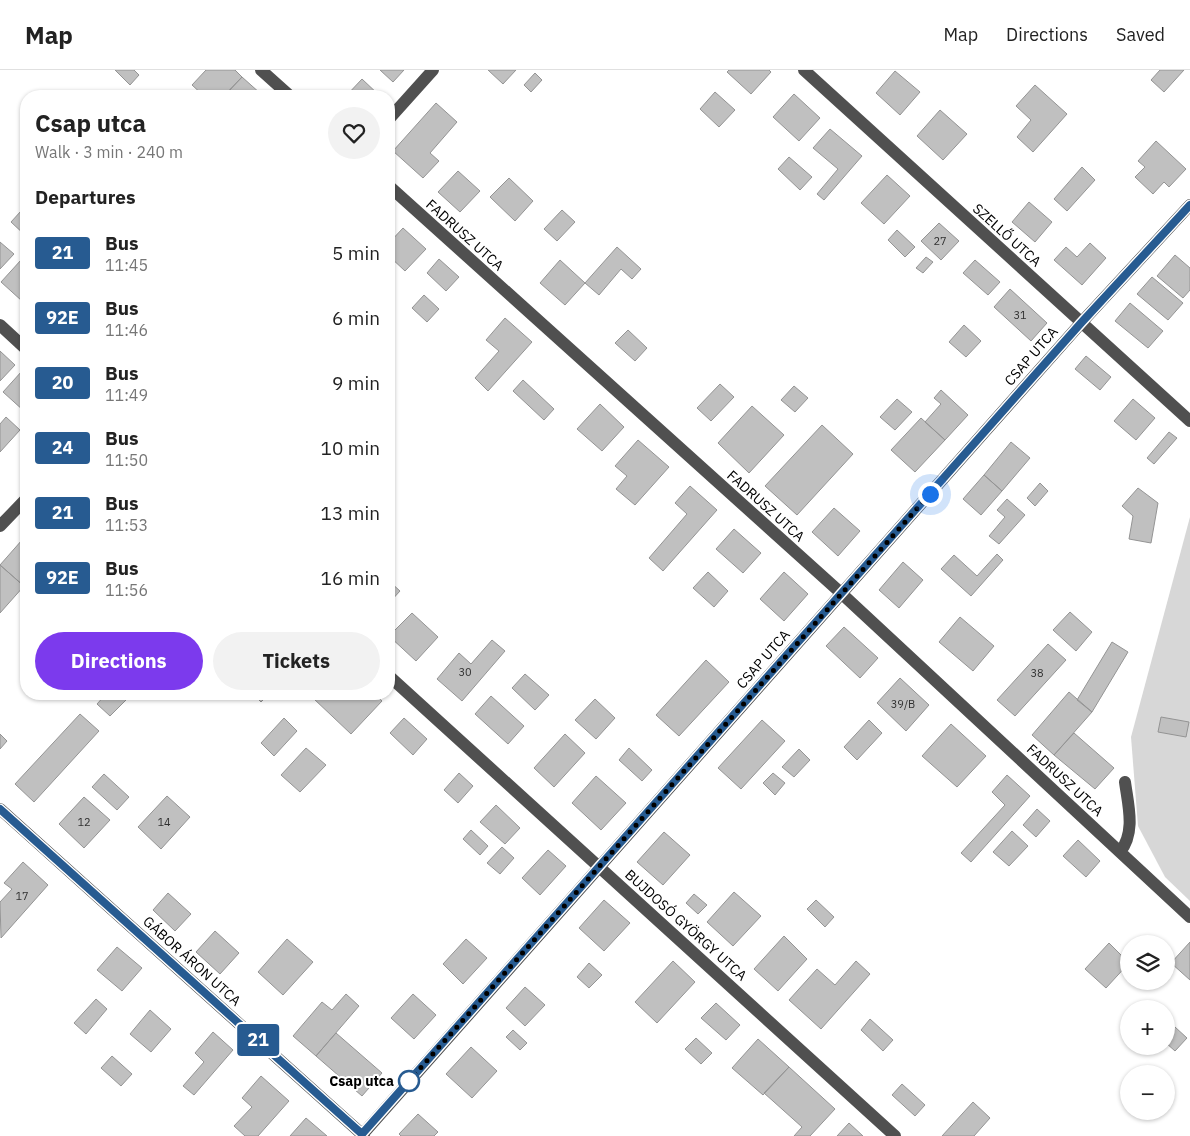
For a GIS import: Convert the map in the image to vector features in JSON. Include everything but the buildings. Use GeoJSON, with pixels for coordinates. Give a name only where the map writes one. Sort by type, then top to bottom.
{"type":"FeatureCollection","features":[{"type":"Feature","properties":{"kind":"street"},"geometry":{"type":"LineString","coordinates":[[261,70],[283,90]]}},
{"type":"Feature","properties":{"kind":"street"},"geometry":{"type":"LineString","coordinates":[[395,112],[433,70]]}},
{"type":"Feature","properties":{"kind":"street","name":"SZELLŐ UTCA"},"geometry":{"type":"LineString","coordinates":[[804,70],[1190,421]]}},
{"type":"Feature","properties":{"kind":"street","name":"FADRUSZ UTCA"},"geometry":{"type":"LineString","coordinates":[[395,191],[841,593],[1190,917]]}},
{"type":"Feature","properties":{"kind":"street","name":"CSAP UTCA"},"geometry":{"type":"LineString","coordinates":[[362,1136],[1081,323],[1190,205]]}},
{"type":"Feature","properties":{"kind":"street"},"geometry":{"type":"LineString","coordinates":[[0,325],[20,343]]}},
{"type":"Feature","properties":{"kind":"street"},"geometry":{"type":"LineString","coordinates":[[0,526],[20,504]]}},
{"type":"Feature","properties":{"kind":"street","name":"BUJDOSÓ GYÖRGY UTCA"},"geometry":{"type":"LineString","coordinates":[[395,681],[896,1136]]}},
{"type":"Feature","properties":{"kind":"street"},"geometry":{"type":"LineString","coordinates":[[1120,852],[1127,844],[1130,831],[1125,782]]}},
{"type":"Feature","properties":{"kind":"street","name":"GÁBOR ÁRON UTCA"},"geometry":{"type":"LineString","coordinates":[[0,809],[362,1136]]}},
{"type":"Feature","properties":{"kind":"shaded area"},"geometry":{"type":"Polygon","coordinates":[[[1190,517],[1190,901],[1165,877],[1138,826],[1131,737],[1190,517]]]}},
{"type":"Feature","properties":{"kind":"bus line","name":"21"},"geometry":{"type":"LineString","coordinates":[[0,809],[362,1134],[1081,323],[1190,205]]}},
{"type":"Feature","properties":{"kind":"place","name":"Csap utca"},"geometry":{"type":"Point","coordinates":[409,1081]}},
{"type":"Feature","properties":{"kind":"route"},"geometry":{"type":"LineString","coordinates":[[409,1081],[930,494]]}}]}
